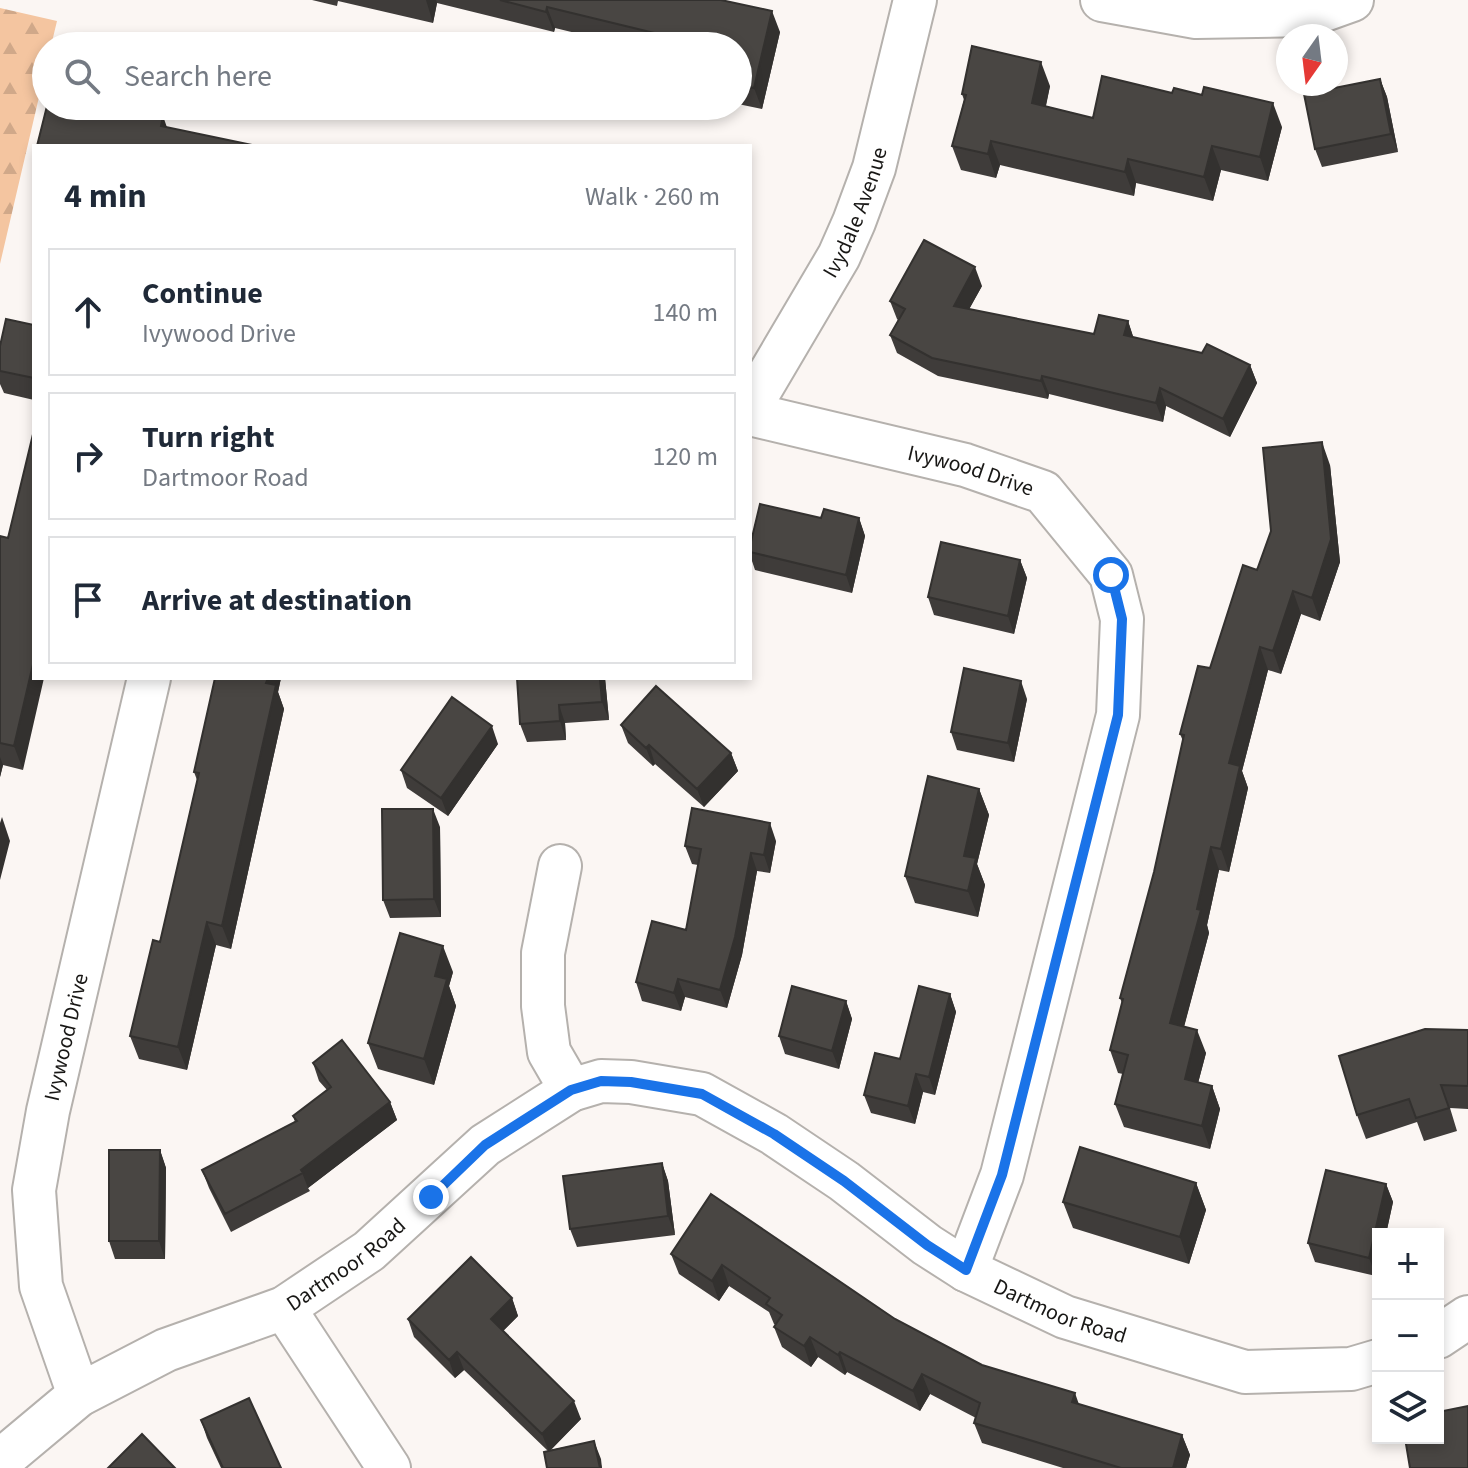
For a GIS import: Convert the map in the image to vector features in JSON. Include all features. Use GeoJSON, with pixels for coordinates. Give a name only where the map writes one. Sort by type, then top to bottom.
{"type":"FeatureCollection","features":[{"type":"Feature","properties":{"kind":"street","name":"Ivydale Avenue"},"geometry":{"type":"LineString","coordinates":[[752,404],[839,256],[854,222],[874,168],[915,0]]}},
{"type":"Feature","properties":{"kind":"street"},"geometry":{"type":"LineString","coordinates":[[1102,0],[1196,17],[1310,15],[1352,0]]}},
{"type":"Feature","properties":{"kind":"street","name":"Ivywood Drive"},"geometry":{"type":"LineString","coordinates":[[752,414],[965,465],[1043,492],[1111,575],[1122,619],[1118,715],[1002,1175],[966,1270]]}},
{"type":"Feature","properties":{"kind":"street","name":"Ivywood Drive"},"geometry":{"type":"LineString","coordinates":[[79,1395],[41,1286],[34,1190],[48,1111],[149,680]]}},
{"type":"Feature","properties":{"kind":"street"},"geometry":{"type":"LineString","coordinates":[[560,866],[543,953],[543,1006],[549,1052],[571,1090]]}},
{"type":"Feature","properties":{"kind":"street","name":"Dartmoor Road"},"geometry":{"type":"LineString","coordinates":[[0,1461],[79,1395],[166,1350],[284,1308],[369,1251],[485,1145],[571,1090],[601,1081],[631,1082],[702,1094],[786,1142],[966,1270],[1065,1317],[1245,1372],[1351,1369],[1372,1363]]}},
{"type":"Feature","properties":{"kind":"street"},"geometry":{"type":"LineString","coordinates":[[284,1308],[389,1468]]}},
{"type":"Feature","properties":{"kind":"street"},"geometry":{"type":"LineString","coordinates":[[1444,1333],[1468,1317]]}},
{"type":"Feature","properties":{"kind":"green space"},"geometry":{"type":"Polygon","coordinates":[[[0,8],[57,21],[54,32],[32,32],[34,120],[0,264],[0,8]]]}},
{"type":"Feature","properties":{"kind":"building"},"geometry":{"type":"Polygon","coordinates":[[[500,0],[721,0],[772,11],[754,88],[752,32],[650,32],[547,7],[546,12],[500,0]]]}},
{"type":"Feature","properties":{"kind":"building"},"geometry":{"type":"Polygon","coordinates":[[[972,46],[1041,62],[1032,103],[1093,118],[1102,76],[1172,93],[1174,88],[1202,95],[1204,87],[1273,103],[1260,157],[1212,146],[1204,177],[1128,159],[1125,172],[991,141],[988,154],[952,146],[966,95],[962,94],[972,46]]]}},
{"type":"Feature","properties":{"kind":"building"},"geometry":{"type":"Polygon","coordinates":[[[1380,79],[1391,134],[1315,149],[1304,96],[1348,96],[1348,85],[1380,79]]]}},
{"type":"Feature","properties":{"kind":"building"},"geometry":{"type":"Polygon","coordinates":[[[44,120],[162,120],[161,126],[247,144],[38,144],[44,120]]]}},
{"type":"Feature","properties":{"kind":"building"},"geometry":{"type":"Polygon","coordinates":[[[924,240],[975,267],[954,306],[1094,334],[1099,315],[1128,321],[1124,335],[1202,353],[1207,344],[1250,365],[1223,419],[1160,388],[1156,403],[1042,376],[1041,381],[932,358],[890,335],[905,309],[890,301],[924,240]]]}},
{"type":"Feature","properties":{"kind":"building"},"geometry":{"type":"Polygon","coordinates":[[[6,319],[32,325],[32,378],[0,371],[0,346],[6,319]]]}},
{"type":"Feature","properties":{"kind":"building"},"geometry":{"type":"Polygon","coordinates":[[[32,438],[32,669],[14,746],[0,743],[0,536],[8,538],[32,438]]]}},
{"type":"Feature","properties":{"kind":"building"},"geometry":{"type":"Polygon","coordinates":[[[1322,442],[1331,539],[1312,598],[1293,591],[1273,651],[1260,647],[1229,763],[1240,766],[1221,849],[1211,847],[1197,909],[1201,910],[1170,1023],[1197,1030],[1185,1079],[1212,1086],[1202,1126],[1115,1104],[1128,1055],[1110,1050],[1123,999],[1120,998],[1154,872],[1184,735],[1180,734],[1198,666],[1210,668],[1243,565],[1257,570],[1271,531],[1263,448],[1322,442]]]}},
{"type":"Feature","properties":{"kind":"building"},"geometry":{"type":"Polygon","coordinates":[[[760,504],[821,518],[824,509],[859,518],[846,575],[752,552],[752,538],[760,504]]]}},
{"type":"Feature","properties":{"kind":"building"},"geometry":{"type":"Polygon","coordinates":[[[941,542],[1020,560],[1008,616],[928,597],[941,542]]]}},
{"type":"Feature","properties":{"kind":"building"},"geometry":{"type":"Polygon","coordinates":[[[964,668],[1021,681],[1008,743],[951,732],[964,668]]]}},
{"type":"Feature","properties":{"kind":"building"},"geometry":{"type":"Polygon","coordinates":[[[215,680],[267,680],[266,683],[276,685],[222,926],[207,922],[178,1047],[130,1036],[153,940],[160,942],[199,773],[194,772],[215,680]]]}},
{"type":"Feature","properties":{"kind":"building"},"geometry":{"type":"Polygon","coordinates":[[[517,680],[600,680],[602,702],[559,705],[560,721],[520,724],[517,680]]]}},
{"type":"Feature","properties":{"kind":"building"},"geometry":{"type":"Polygon","coordinates":[[[656,686],[731,753],[697,789],[649,745],[646,748],[621,725],[656,686]]]}},
{"type":"Feature","properties":{"kind":"building"},"geometry":{"type":"Polygon","coordinates":[[[452,697],[492,726],[441,798],[401,770],[452,697]]]}},
{"type":"Feature","properties":{"kind":"building"},"geometry":{"type":"Polygon","coordinates":[[[928,776],[979,789],[964,856],[976,858],[968,891],[905,876],[928,776]]]}},
{"type":"Feature","properties":{"kind":"building"},"geometry":{"type":"Polygon","coordinates":[[[692,808],[770,823],[764,855],[751,853],[735,937],[720,990],[678,979],[674,993],[636,982],[652,921],[686,930],[701,849],[685,846],[692,808]]]}},
{"type":"Feature","properties":{"kind":"building"},"geometry":{"type":"Polygon","coordinates":[[[382,809],[433,809],[434,899],[383,900],[382,809]]]}},
{"type":"Feature","properties":{"kind":"building"},"geometry":{"type":"Polygon","coordinates":[[[400,933],[443,946],[435,976],[447,979],[424,1059],[368,1043],[400,933]]]}},
{"type":"Feature","properties":{"kind":"building"},"geometry":{"type":"Polygon","coordinates":[[[792,986],[846,1001],[832,1051],[779,1036],[792,986]]]}},
{"type":"Feature","properties":{"kind":"building"},"geometry":{"type":"Polygon","coordinates":[[[919,986],[950,994],[929,1077],[916,1074],[908,1106],[864,1095],[875,1053],[900,1059],[919,986]]]}},
{"type":"Feature","properties":{"kind":"building"},"geometry":{"type":"Polygon","coordinates":[[[1425,1029],[1468,1030],[1468,1086],[1441,1085],[1449,1108],[1416,1118],[1409,1099],[1357,1115],[1339,1056],[1425,1029]]]}},
{"type":"Feature","properties":{"kind":"building"},"geometry":{"type":"Polygon","coordinates":[[[342,1040],[390,1102],[301,1170],[303,1173],[225,1214],[202,1170],[297,1121],[293,1116],[331,1087],[313,1063],[342,1040]]]}},
{"type":"Feature","properties":{"kind":"building"},"geometry":{"type":"Polygon","coordinates":[[[1080,1147],[1196,1183],[1180,1237],[1063,1202],[1080,1147]]]}},
{"type":"Feature","properties":{"kind":"building"},"geometry":{"type":"Polygon","coordinates":[[[109,1150],[160,1150],[159,1241],[109,1241],[109,1150]]]}},
{"type":"Feature","properties":{"kind":"building"},"geometry":{"type":"Polygon","coordinates":[[[662,1163],[668,1216],[570,1229],[563,1176],[662,1163]]]}},
{"type":"Feature","properties":{"kind":"building"},"geometry":{"type":"Polygon","coordinates":[[[1326,1170],[1386,1184],[1376,1228],[1372,1228],[1369,1258],[1308,1243],[1326,1170]]]}},
{"type":"Feature","properties":{"kind":"building"},"geometry":{"type":"Polygon","coordinates":[[[711,1194],[895,1319],[982,1365],[1075,1393],[1072,1402],[1182,1435],[1173,1468],[1121,1468],[974,1423],[980,1403],[922,1374],[913,1391],[840,1352],[838,1355],[810,1337],[804,1346],[774,1327],[782,1315],[766,1304],[770,1298],[722,1265],[712,1281],[671,1254],[711,1194]]]}},
{"type":"Feature","properties":{"kind":"building"},"geometry":{"type":"Polygon","coordinates":[[[471,1257],[512,1298],[491,1319],[574,1401],[542,1434],[457,1352],[449,1360],[408,1319],[471,1257]]]}},
{"type":"Feature","properties":{"kind":"building"},"geometry":{"type":"Polygon","coordinates":[[[249,1398],[281,1468],[223,1468],[201,1420],[249,1398]]]}},
{"type":"Feature","properties":{"kind":"building"},"geometry":{"type":"Polygon","coordinates":[[[1468,1406],[1468,1468],[1410,1468],[1406,1444],[1444,1444],[1444,1411],[1468,1406]]]}},
{"type":"Feature","properties":{"kind":"building"},"geometry":{"type":"Polygon","coordinates":[[[142,1434],[175,1468],[108,1468],[142,1434]]]}},
{"type":"Feature","properties":{"kind":"building"},"geometry":{"type":"Polygon","coordinates":[[[594,1441],[600,1468],[547,1468],[544,1452],[594,1441]]]}},
{"type":"Feature","properties":{"kind":"route"},"geometry":{"type":"LineString","coordinates":[[431,1197],[485,1145],[571,1090],[601,1081],[631,1082],[702,1094],[774,1134],[966,1270],[1002,1175],[1118,715],[1122,619],[1111,575]]}}]}
